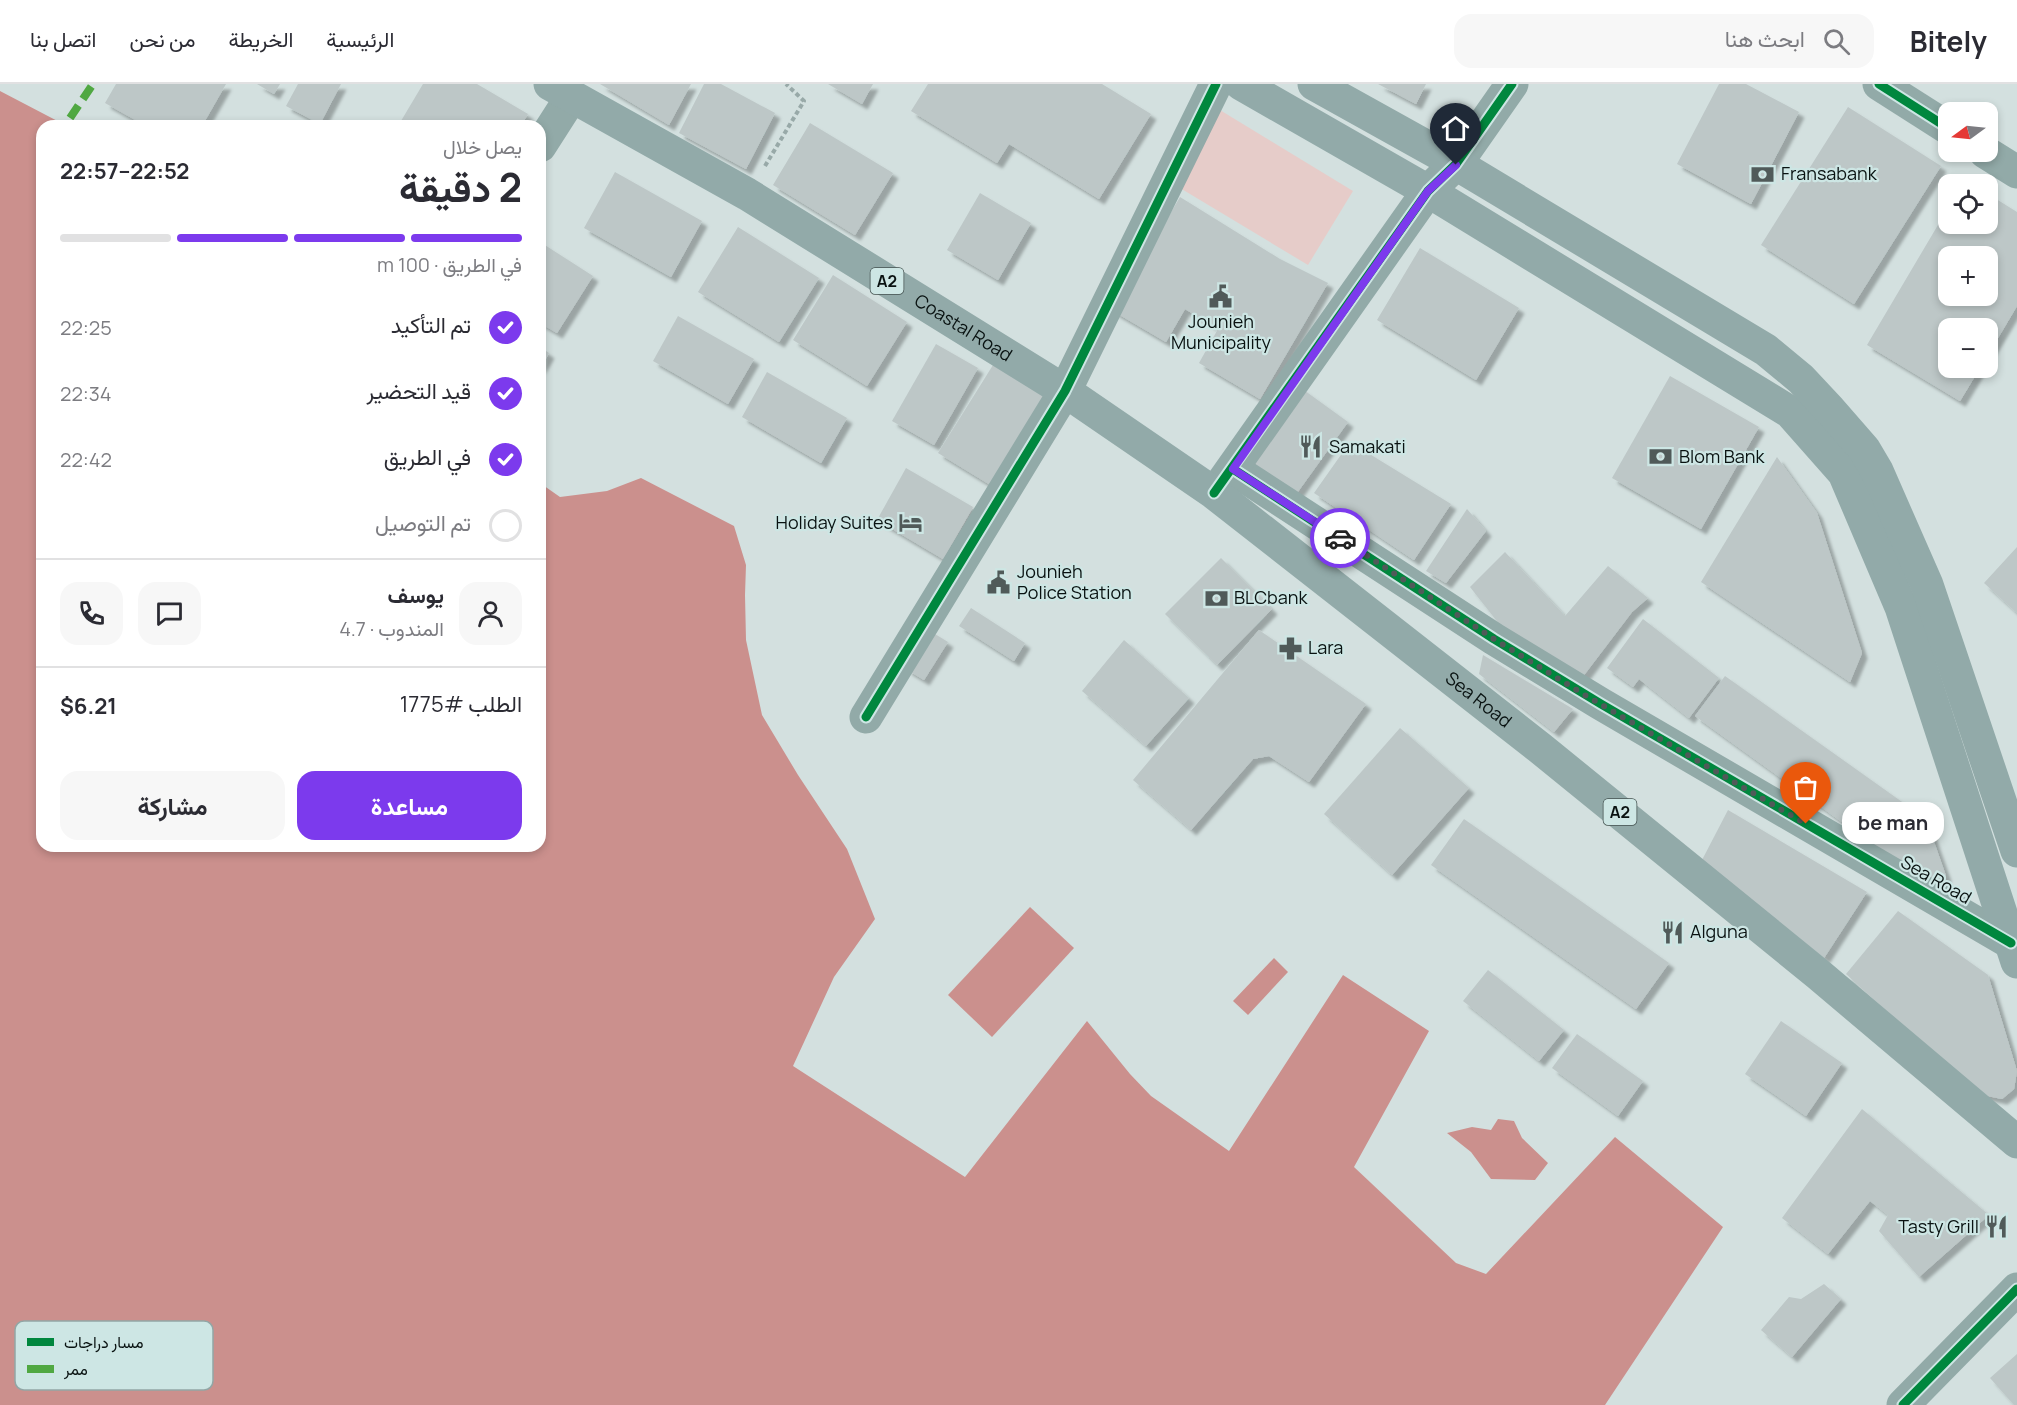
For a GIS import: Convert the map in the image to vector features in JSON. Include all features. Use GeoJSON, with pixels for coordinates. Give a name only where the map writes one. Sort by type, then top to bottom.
{"type":"FeatureCollection","features":[{"type":"Feature","properties":{"kind":"main road"},"geometry":{"type":"LineString","coordinates":[[1241,84],[1428,191],[1790,412],[1844,473],[1901,607],[2014,953]]}},
{"type":"Feature","properties":{"kind":"main road"},"geometry":{"type":"LineString","coordinates":[[1314,84],[1447,159],[1766,350],[1801,379],[1864,449],[1876,471],[1927,585],[2017,851]]}},
{"type":"Feature","properties":{"kind":"main road","name":"Coastal Road"},"geometry":{"type":"LineString","coordinates":[[561,90],[747,194],[1065,391],[1223,481]]}},
{"type":"Feature","properties":{"kind":"main road","name":"Sea Road"},"geometry":{"type":"LineString","coordinates":[[1223,481],[2017,1142]]}},
{"type":"Feature","properties":{"kind":"street"},"geometry":{"type":"LineString","coordinates":[[866,717],[1065,391],[1216,84]]}},
{"type":"Feature","properties":{"kind":"street"},"geometry":{"type":"LineString","coordinates":[[1223,481],[1428,191],[1447,159],[1484,84]]}},
{"type":"Feature","properties":{"kind":"street"},"geometry":{"type":"LineString","coordinates":[[1447,159],[1512,84]]}},
{"type":"Feature","properties":{"kind":"street"},"geometry":{"type":"LineString","coordinates":[[1879,84],[1938,122]]}},
{"type":"Feature","properties":{"kind":"street"},"geometry":{"type":"LineString","coordinates":[[546,130],[561,90]]}},
{"type":"Feature","properties":{"kind":"street"},"geometry":{"type":"LineString","coordinates":[[1998,160],[2017,172]]}},
{"type":"Feature","properties":{"kind":"street","name":"Sea Road"},"geometry":{"type":"LineString","coordinates":[[1223,481],[1494,639],[2014,953]]}},
{"type":"Feature","properties":{"kind":"street"},"geometry":{"type":"LineString","coordinates":[[1903,1405],[2017,1289]]}},
{"type":"Feature","properties":{"kind":"path"},"geometry":{"type":"LineString","coordinates":[[747,194],[804,101],[786,84]]}},
{"type":"Feature","properties":{"kind":"shaded area"},"geometry":{"type":"Polygon","coordinates":[[[0,91],[56,120],[36,120],[36,852],[546,852],[546,487],[560,497],[607,491],[641,478],[734,526],[746,565],[746,640],[762,715],[847,849],[875,919],[834,977],[793,1066],[965,1177],[1087,1021],[1151,1096],[1229,1151],[1343,975],[1429,1031],[1354,1167],[1456,1263],[1486,1274],[1615,1137],[1723,1227],[1605,1405],[0,1405],[0,91]]]}},
{"type":"Feature","properties":{"kind":"shaded area"},"geometry":{"type":"Polygon","coordinates":[[[1215,107],[1353,191],[1308,265],[1170,182],[1215,107]]]}},
{"type":"Feature","properties":{"kind":"shaded area"},"geometry":{"type":"Polygon","coordinates":[[[1030,907],[1074,948],[992,1037],[948,995],[1030,907]]]}},
{"type":"Feature","properties":{"kind":"shaded area"},"geometry":{"type":"Polygon","coordinates":[[[1274,958],[1288,972],[1248,1015],[1233,1001],[1274,958]]]}},
{"type":"Feature","properties":{"kind":"shaded area"},"geometry":{"type":"Polygon","coordinates":[[[1498,1119],[1514,1121],[1522,1138],[1548,1163],[1535,1180],[1491,1179],[1471,1152],[1447,1133],[1472,1127],[1491,1130],[1498,1119]]]}},
{"type":"Feature","properties":{"kind":"building"},"geometry":{"type":"Polygon","coordinates":[[[116,84],[226,84],[205,120],[135,120],[105,103],[116,84]]]}},
{"type":"Feature","properties":{"kind":"building"},"geometry":{"type":"Polygon","coordinates":[[[257,84],[280,84],[274,94],[257,84]]]}},
{"type":"Feature","properties":{"kind":"building"},"geometry":{"type":"Polygon","coordinates":[[[298,84],[341,84],[322,120],[312,120],[286,106],[298,84]]]}},
{"type":"Feature","properties":{"kind":"building"},"geometry":{"type":"Polygon","coordinates":[[[423,84],[477,84],[528,114],[524,120],[402,120],[423,84]]]}},
{"type":"Feature","properties":{"kind":"building"},"geometry":{"type":"Polygon","coordinates":[[[600,84],[691,84],[669,125],[600,84]]]}},
{"type":"Feature","properties":{"kind":"building"},"geometry":{"type":"Polygon","coordinates":[[[704,84],[721,84],[775,113],[746,169],[679,133],[704,84]]]}},
{"type":"Feature","properties":{"kind":"building"},"geometry":{"type":"Polygon","coordinates":[[[828,84],[873,84],[862,104],[828,84]]]}},
{"type":"Feature","properties":{"kind":"building"},"geometry":{"type":"Polygon","coordinates":[[[928,84],[1102,84],[1151,114],[1099,199],[1009,144],[997,163],[911,111],[928,84]]]}},
{"type":"Feature","properties":{"kind":"building"},"geometry":{"type":"Polygon","coordinates":[[[1378,84],[1426,84],[1416,104],[1378,84]]]}},
{"type":"Feature","properties":{"kind":"building"},"geometry":{"type":"Polygon","coordinates":[[[1719,84],[1746,84],[1799,112],[1751,204],[1677,164],[1719,84]]]}},
{"type":"Feature","properties":{"kind":"building"},"geometry":{"type":"Polygon","coordinates":[[[1848,107],[1941,166],[1854,304],[1761,245],[1848,107]]]}},
{"type":"Feature","properties":{"kind":"building"},"geometry":{"type":"Polygon","coordinates":[[[810,123],[893,173],[855,235],[773,185],[810,123]]]}},
{"type":"Feature","properties":{"kind":"building"},"geometry":{"type":"Polygon","coordinates":[[[615,172],[702,221],[671,277],[584,228],[615,172]]]}},
{"type":"Feature","properties":{"kind":"building"},"geometry":{"type":"Polygon","coordinates":[[[980,193],[1031,223],[998,280],[947,250],[980,193]]]}},
{"type":"Feature","properties":{"kind":"building","name":"Jounieh Municipality"},"geometry":{"type":"Polygon","coordinates":[[[1180,197],[1280,259],[1328,283],[1260,399],[1199,363],[1218,329],[1185,309],[1166,342],[1113,311],[1180,197]]]}},
{"type":"Feature","properties":{"kind":"building"},"geometry":{"type":"Polygon","coordinates":[[[1998,200],[2017,212],[2017,306],[1998,338],[1998,318],[1938,318],[1938,378],[1974,378],[1960,401],[1867,345],[1938,225],[1938,234],[1998,234],[1998,200]]]}},
{"type":"Feature","properties":{"kind":"building"},"geometry":{"type":"Polygon","coordinates":[[[738,227],[819,278],[779,342],[698,292],[738,227]]]}},
{"type":"Feature","properties":{"kind":"building"},"geometry":{"type":"Polygon","coordinates":[[[546,246],[593,276],[557,333],[546,327],[546,246]]]}},
{"type":"Feature","properties":{"kind":"building"},"geometry":{"type":"Polygon","coordinates":[[[1420,248],[1519,308],[1476,380],[1377,320],[1420,248]]]}},
{"type":"Feature","properties":{"kind":"building"},"geometry":{"type":"Polygon","coordinates":[[[833,275],[907,322],[867,386],[793,340],[833,275]]]}},
{"type":"Feature","properties":{"kind":"building"},"geometry":{"type":"Polygon","coordinates":[[[678,316],[754,359],[728,404],[653,361],[678,316]]]}},
{"type":"Feature","properties":{"kind":"building"},"geometry":{"type":"Polygon","coordinates":[[[936,344],[978,368],[934,445],[892,421],[936,344]]]}},
{"type":"Feature","properties":{"kind":"building"},"geometry":{"type":"Polygon","coordinates":[[[993,365],[1051,401],[997,489],[938,453],[993,365]]]}},
{"type":"Feature","properties":{"kind":"building"},"geometry":{"type":"Polygon","coordinates":[[[767,372],[847,418],[821,463],[742,417],[767,372]]]}},
{"type":"Feature","properties":{"kind":"building"},"geometry":{"type":"Polygon","coordinates":[[[1670,376],[1759,427],[1701,529],[1612,478],[1670,376]]]}},
{"type":"Feature","properties":{"kind":"building"},"geometry":{"type":"Polygon","coordinates":[[[1301,388],[1348,422],[1292,500],[1246,467],[1301,388]]]}},
{"type":"Feature","properties":{"kind":"building"},"geometry":{"type":"Polygon","coordinates":[[[1350,442],[1451,504],[1414,560],[1314,493],[1350,442]]]}},
{"type":"Feature","properties":{"kind":"building"},"geometry":{"type":"Polygon","coordinates":[[[1777,457],[1817,513],[1862,653],[1850,682],[1701,582],[1777,457]]]}},
{"type":"Feature","properties":{"kind":"building"},"geometry":{"type":"Polygon","coordinates":[[[906,468],[973,507],[943,559],[877,520],[906,468]]]}},
{"type":"Feature","properties":{"kind":"building"},"geometry":{"type":"Polygon","coordinates":[[[1467,509],[1486,531],[1446,583],[1426,571],[1467,509]]]}},
{"type":"Feature","properties":{"kind":"building"},"geometry":{"type":"Polygon","coordinates":[[[2017,547],[2017,613],[1984,583],[2017,547]]]}},
{"type":"Feature","properties":{"kind":"building"},"geometry":{"type":"Polygon","coordinates":[[[1505,552],[1565,616],[1608,566],[1648,598],[1632,612],[1578,683],[1511,639],[1470,587],[1505,552]]]}},
{"type":"Feature","properties":{"kind":"building"},"geometry":{"type":"Polygon","coordinates":[[[1221,558],[1272,609],[1217,665],[1165,614],[1221,558]]]}},
{"type":"Feature","properties":{"kind":"building"},"geometry":{"type":"Polygon","coordinates":[[[971,608],[1025,643],[1014,661],[959,626],[971,608]]]}},
{"type":"Feature","properties":{"kind":"building"},"geometry":{"type":"Polygon","coordinates":[[[1643,619],[1719,678],[1689,718],[1639,679],[1633,687],[1607,668],[1643,619]]]}},
{"type":"Feature","properties":{"kind":"building"},"geometry":{"type":"Polygon","coordinates":[[[1259,630],[1366,704],[1309,782],[1269,756],[1253,759],[1191,830],[1133,780],[1259,630]]]}},
{"type":"Feature","properties":{"kind":"building"},"geometry":{"type":"Polygon","coordinates":[[[930,631],[948,642],[924,680],[906,669],[930,631]]]}},
{"type":"Feature","properties":{"kind":"building"},"geometry":{"type":"Polygon","coordinates":[[[1124,640],[1189,698],[1146,746],[1082,691],[1124,640]]]}},
{"type":"Feature","properties":{"kind":"building"},"geometry":{"type":"Polygon","coordinates":[[[1483,655],[1573,709],[1554,732],[1479,674],[1483,655]]]}},
{"type":"Feature","properties":{"kind":"building"},"geometry":{"type":"Polygon","coordinates":[[[1725,676],[1926,819],[1946,876],[1939,892],[1695,716],[1725,676]]]}},
{"type":"Feature","properties":{"kind":"building"},"geometry":{"type":"Polygon","coordinates":[[[1400,728],[1469,788],[1392,875],[1324,814],[1400,728]]]}},
{"type":"Feature","properties":{"kind":"building"},"geometry":{"type":"Polygon","coordinates":[[[1728,810],[1867,892],[1824,958],[1702,860],[1728,810]]]}},
{"type":"Feature","properties":{"kind":"building"},"geometry":{"type":"Polygon","coordinates":[[[1464,819],[1669,963],[1636,1009],[1431,865],[1464,819]]]}},
{"type":"Feature","properties":{"kind":"building"},"geometry":{"type":"Polygon","coordinates":[[[1898,911],[1988,975],[2017,1071],[2014,1089],[2002,1099],[1978,1094],[1846,974],[1898,911]]]}},
{"type":"Feature","properties":{"kind":"building"},"geometry":{"type":"Polygon","coordinates":[[[1488,970],[1564,1030],[1539,1061],[1463,1001],[1488,970]]]}},
{"type":"Feature","properties":{"kind":"building"},"geometry":{"type":"Polygon","coordinates":[[[1781,1021],[1842,1063],[1806,1116],[1745,1074],[1781,1021]]]}},
{"type":"Feature","properties":{"kind":"building"},"geometry":{"type":"Polygon","coordinates":[[[1577,1034],[1643,1081],[1618,1116],[1552,1068],[1577,1034]]]}},
{"type":"Feature","properties":{"kind":"building"},"geometry":{"type":"Polygon","coordinates":[[[1862,1109],[1989,1215],[1919,1277],[1879,1231],[1888,1215],[1870,1201],[1828,1254],[1782,1218],[1862,1109]]]}},
{"type":"Feature","properties":{"kind":"building"},"geometry":{"type":"Polygon","coordinates":[[[1824,1284],[1841,1299],[1792,1357],[1761,1330],[1789,1297],[1801,1299],[1824,1284]]]}},
{"type":"Feature","properties":{"kind":"building"},"geometry":{"type":"Polygon","coordinates":[[[2017,1354],[2017,1405],[2014,1405],[1990,1378],[2017,1354]]]}},
{"type":"Feature","properties":{"kind":"marked path"},"geometry":{"type":"LineString","coordinates":[[70,118],[93,84]]}},
{"type":"Feature","properties":{"kind":"cycle path"},"geometry":{"type":"LineString","coordinates":[[866,717],[1065,391],[1216,84]]}},
{"type":"Feature","properties":{"kind":"cycle path"},"geometry":{"type":"LineString","coordinates":[[1214,493],[1428,191],[1456,164],[1512,84]]}},
{"type":"Feature","properties":{"kind":"cycle path"},"geometry":{"type":"LineString","coordinates":[[1879,84],[1938,122]]}},
{"type":"Feature","properties":{"kind":"cycle path"},"geometry":{"type":"LineString","coordinates":[[1233,469],[1494,639],[2011,943]]}},
{"type":"Feature","properties":{"kind":"cycle path"},"geometry":{"type":"LineString","coordinates":[[1903,1405],[2017,1289]]}},
{"type":"Feature","properties":{"kind":"way so far"},"geometry":{"type":"LineString","coordinates":[[1340,538],[1583,694],[1806,824]]}},
{"type":"Feature","properties":{"kind":"place","name":"Fransabank"},"geometry":{"type":"Point","coordinates":[1763,174]}},
{"type":"Feature","properties":{"kind":"place","name":"Jounieh Municipality"},"geometry":{"type":"Point","coordinates":[1221,296]}},
{"type":"Feature","properties":{"kind":"place","name":"Samakati"},"geometry":{"type":"Point","coordinates":[1311,447]}},
{"type":"Feature","properties":{"kind":"place","name":"Blom Bank"},"geometry":{"type":"Point","coordinates":[1661,457]}},
{"type":"Feature","properties":{"kind":"place","name":"Holiday Suites"},"geometry":{"type":"Point","coordinates":[911,523]}},
{"type":"Feature","properties":{"kind":"place","name":"Jounieh Police Station"},"geometry":{"type":"Point","coordinates":[999,582]}},
{"type":"Feature","properties":{"kind":"place","name":"BLCbank"},"geometry":{"type":"Point","coordinates":[1216,598]}},
{"type":"Feature","properties":{"kind":"place","name":"Lara"},"geometry":{"type":"Point","coordinates":[1290,648]}},
{"type":"Feature","properties":{"kind":"place","name":"be man"},"geometry":{"type":"Point","coordinates":[1806,824]}},
{"type":"Feature","properties":{"kind":"place","name":"Alguna"},"geometry":{"type":"Point","coordinates":[1672,932]}},
{"type":"Feature","properties":{"kind":"place","name":"Tasty Grill"},"geometry":{"type":"Point","coordinates":[1997,1227]}},
{"type":"Feature","properties":{"kind":"route"},"geometry":{"type":"LineString","coordinates":[[1340,538],[1233,469],[1428,191],[1456,165]]}}]}
